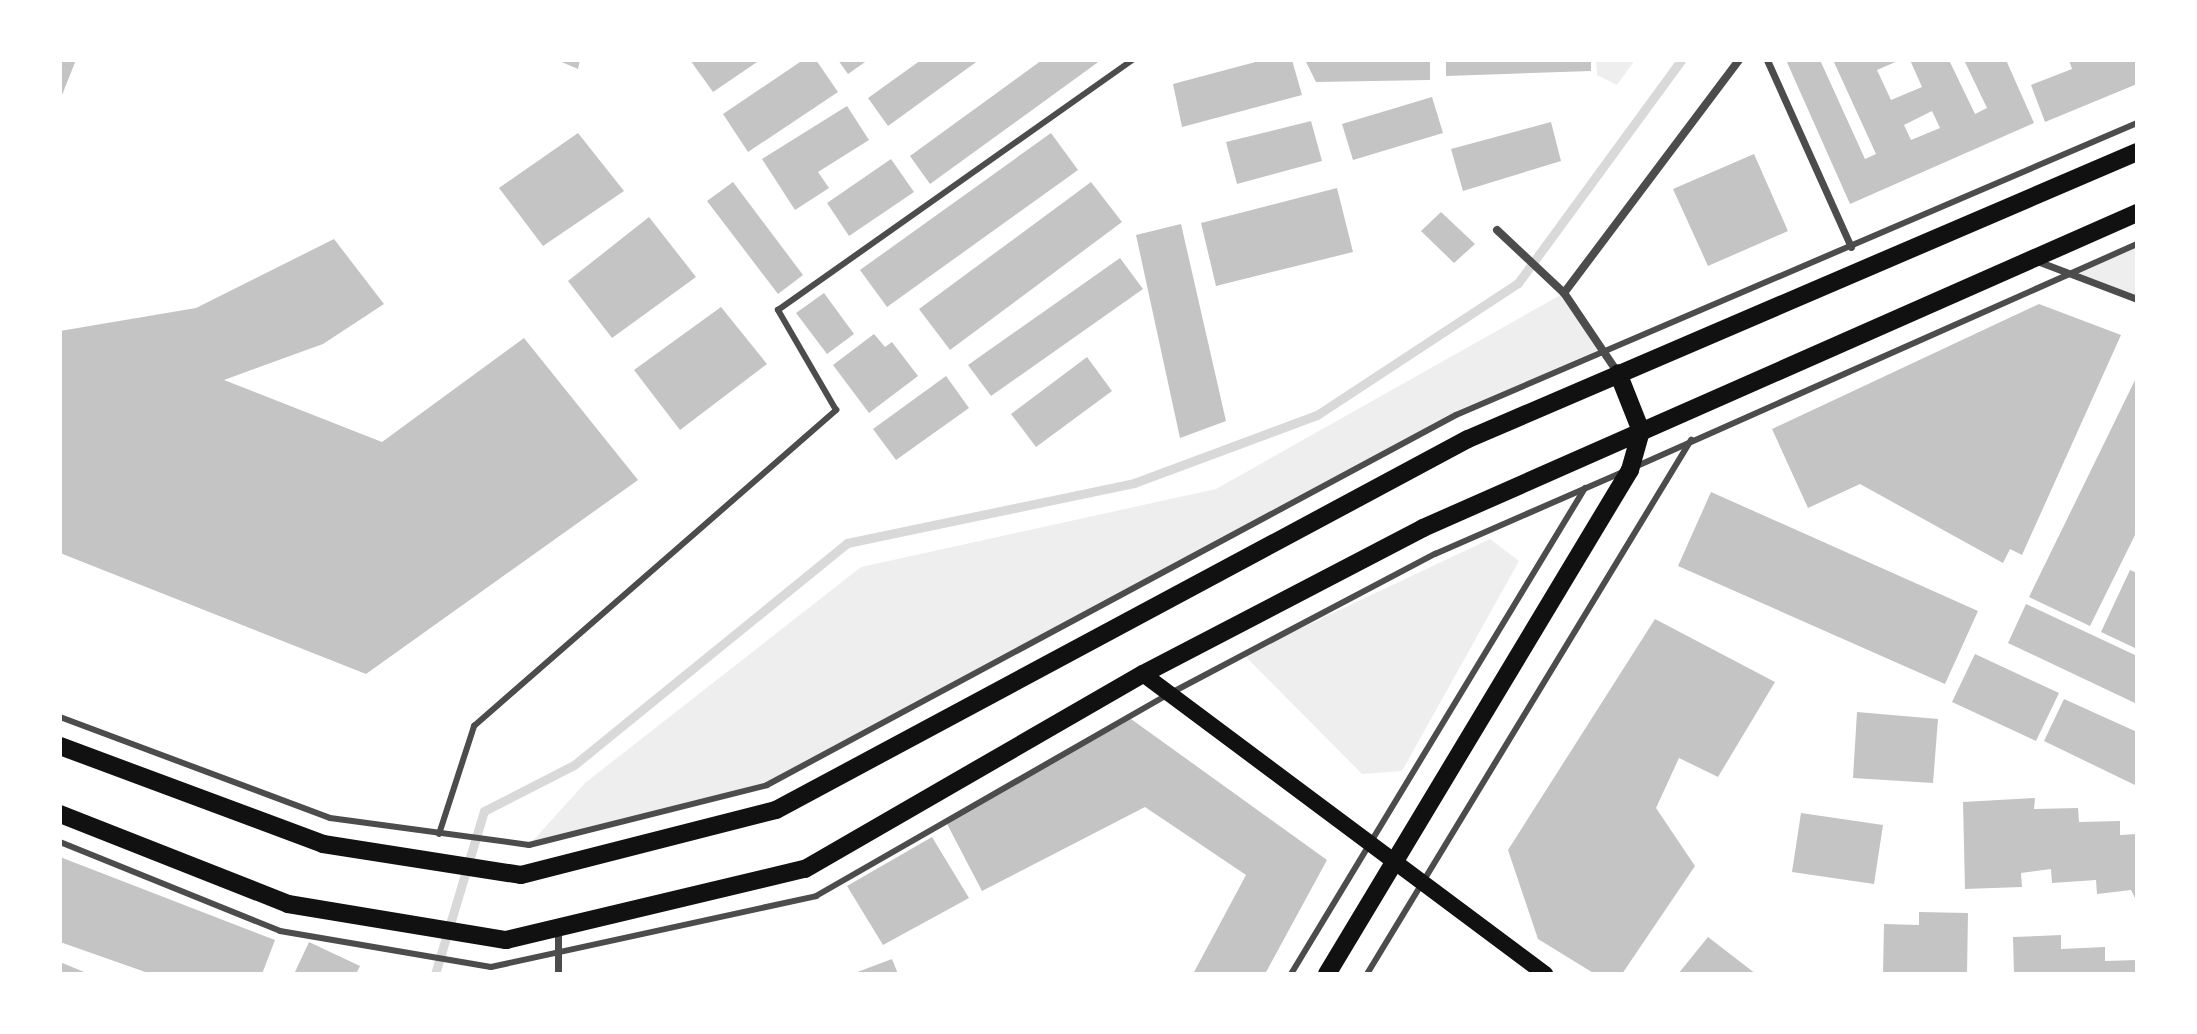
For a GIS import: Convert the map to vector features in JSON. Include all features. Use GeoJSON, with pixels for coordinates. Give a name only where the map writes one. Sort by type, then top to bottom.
{"type":"FeatureCollection","features":[{"type":"Feature","properties":{"kind":"main road"},"geometry":{"type":"LineString","coordinates":[[60,746],[323,844],[521,875],[776,810],[1468,439],[2137,152]]}},
{"type":"Feature","properties":{"kind":"main road"},"geometry":{"type":"LineString","coordinates":[[60,814],[288,904],[506,940],[805,869],[1143,674],[1423,528],[2137,213]]}},
{"type":"Feature","properties":{"kind":"main road"},"geometry":{"type":"LineString","coordinates":[[1327,974],[1630,470],[1641,431],[1618,373]]}},
{"type":"Feature","properties":{"kind":"main road"},"geometry":{"type":"LineString","coordinates":[[1143,674],[1545,974]]}},
{"type":"Feature","properties":{"kind":"street"},"geometry":{"type":"LineString","coordinates":[[1564,293],[1739,60]]}},
{"type":"Feature","properties":{"kind":"street"},"geometry":{"type":"LineString","coordinates":[[1767,60],[1851,247]]}},
{"type":"Feature","properties":{"kind":"street"},"geometry":{"type":"LineString","coordinates":[[1497,230],[1564,293],[1618,373]]}},
{"type":"Feature","properties":{"kind":"street"},"geometry":{"type":"LineString","coordinates":[[2031,259],[2075,272],[2137,299]]}},
{"type":"Feature","properties":{"kind":"street"},"geometry":{"type":"LineString","coordinates":[[558,930],[558,974]]}},
{"type":"Feature","properties":{"kind":"lane"},"geometry":{"type":"LineString","coordinates":[[439,834],[474,726],[836,410],[778,310],[1132,60]]}},
{"type":"Feature","properties":{"kind":"lane"},"geometry":{"type":"LineString","coordinates":[[60,717],[330,818],[529,845],[767,785],[1456,415],[2137,123]]}},
{"type":"Feature","properties":{"kind":"lane"},"geometry":{"type":"LineString","coordinates":[[60,842],[280,931],[491,967],[558,956],[816,896],[1169,694],[1435,554],[2137,244]]}},
{"type":"Feature","properties":{"kind":"lane"},"geometry":{"type":"LineString","coordinates":[[1367,974],[1692,439]]}},
{"type":"Feature","properties":{"kind":"lane"},"geometry":{"type":"LineString","coordinates":[[1291,974],[1366,843],[1585,488]]}},
{"type":"Feature","properties":{"kind":"shaded area"},"geometry":{"type":"Polygon","coordinates":[[[1596,60],[1635,60],[1617,85],[1597,75],[1596,60]]]}},
{"type":"Feature","properties":{"kind":"shaded area"},"geometry":{"type":"Polygon","coordinates":[[[2137,244],[2137,299],[2075,272],[2137,244]]]}},
{"type":"Feature","properties":{"kind":"shaded area"},"geometry":{"type":"Polygon","coordinates":[[[1564,293],[1603,352],[1456,415],[767,785],[529,845],[585,783],[861,567],[1216,489],[1564,293]]]}},
{"type":"Feature","properties":{"kind":"shaded area"},"geometry":{"type":"Polygon","coordinates":[[[1490,539],[1519,561],[1402,771],[1362,774],[1244,655],[1490,539]]]}},
{"type":"Feature","properties":{"kind":"building"},"geometry":{"type":"Polygon","coordinates":[[[60,60],[76,60],[60,100],[60,60]]]}},
{"type":"Feature","properties":{"kind":"building"},"geometry":{"type":"Polygon","coordinates":[[[557,60],[580,60],[578,69],[557,60]]]}},
{"type":"Feature","properties":{"kind":"building"},"geometry":{"type":"Polygon","coordinates":[[[690,60],[760,60],[713,92],[690,60]]]}},
{"type":"Feature","properties":{"kind":"building"},"geometry":{"type":"Polygon","coordinates":[[[803,60],[816,60],[838,92],[748,152],[723,114],[803,60]]]}},
{"type":"Feature","properties":{"kind":"building"},"geometry":{"type":"Polygon","coordinates":[[[838,60],[868,60],[848,74],[838,60]]]}},
{"type":"Feature","properties":{"kind":"building"},"geometry":{"type":"Polygon","coordinates":[[[921,60],[979,60],[888,126],[868,98],[921,60]]]}},
{"type":"Feature","properties":{"kind":"building"},"geometry":{"type":"Polygon","coordinates":[[[1042,60],[1101,60],[930,184],[910,156],[1042,60]]]}},
{"type":"Feature","properties":{"kind":"building"},"geometry":{"type":"Polygon","coordinates":[[[1263,60],[1292,60],[1302,95],[1182,127],[1173,84],[1263,60]]]}},
{"type":"Feature","properties":{"kind":"building"},"geometry":{"type":"Polygon","coordinates":[[[1305,60],[1430,60],[1430,80],[1316,82],[1305,60]]]}},
{"type":"Feature","properties":{"kind":"building"},"geometry":{"type":"Polygon","coordinates":[[[1446,60],[1591,60],[1591,71],[1446,76],[1446,60]]]}},
{"type":"Feature","properties":{"kind":"building"},"geometry":{"type":"Polygon","coordinates":[[[1786,60],[1820,60],[1865,159],[1876,154],[1833,60],[1900,60],[1877,70],[1891,100],[1922,87],[1910,60],[1949,60],[1975,114],[1987,108],[1964,60],[2006,60],[2034,123],[1850,204],[1786,60]],[[1932,111],[1904,125],[1911,140],[1940,128],[1932,111]]]}},
{"type":"Feature","properties":{"kind":"building"},"geometry":{"type":"Polygon","coordinates":[[[2069,60],[2137,60],[2137,84],[2045,122],[2031,85],[2072,69],[2069,60]]]}},
{"type":"Feature","properties":{"kind":"building"},"geometry":{"type":"Polygon","coordinates":[[[1432,97],[1443,133],[1353,160],[1342,124],[1432,97]]]}},
{"type":"Feature","properties":{"kind":"building"},"geometry":{"type":"Polygon","coordinates":[[[847,106],[869,140],[818,172],[829,188],[795,210],[762,159],[847,106]]]}},
{"type":"Feature","properties":{"kind":"building"},"geometry":{"type":"Polygon","coordinates":[[[1311,121],[1322,161],[1237,184],[1226,142],[1311,121]]]}},
{"type":"Feature","properties":{"kind":"building"},"geometry":{"type":"Polygon","coordinates":[[[1551,122],[1561,161],[1463,191],[1451,149],[1551,122]]]}},
{"type":"Feature","properties":{"kind":"building"},"geometry":{"type":"Polygon","coordinates":[[[578,133],[624,191],[543,246],[499,188],[578,133]]]}},
{"type":"Feature","properties":{"kind":"building"},"geometry":{"type":"Polygon","coordinates":[[[1051,133],[1078,170],[887,307],[860,270],[1051,133]]]}},
{"type":"Feature","properties":{"kind":"building"},"geometry":{"type":"Polygon","coordinates":[[[1754,154],[1788,231],[1708,266],[1673,189],[1754,154]]]}},
{"type":"Feature","properties":{"kind":"building"},"geometry":{"type":"Polygon","coordinates":[[[891,159],[914,192],[849,236],[827,203],[891,159]]]}},
{"type":"Feature","properties":{"kind":"building"},"geometry":{"type":"Polygon","coordinates":[[[733,182],[803,275],[778,294],[707,201],[733,182]]]}},
{"type":"Feature","properties":{"kind":"building"},"geometry":{"type":"Polygon","coordinates":[[[1091,182],[1122,222],[950,350],[919,309],[1091,182]]]}},
{"type":"Feature","properties":{"kind":"building"},"geometry":{"type":"Polygon","coordinates":[[[1337,188],[1353,252],[1216,286],[1201,223],[1337,188]]]}},
{"type":"Feature","properties":{"kind":"building"},"geometry":{"type":"Polygon","coordinates":[[[1441,212],[1475,244],[1454,263],[1421,231],[1441,212]]]}},
{"type":"Feature","properties":{"kind":"building"},"geometry":{"type":"Polygon","coordinates":[[[649,217],[696,277],[612,338],[568,281],[649,217]]]}},
{"type":"Feature","properties":{"kind":"building"},"geometry":{"type":"Polygon","coordinates":[[[1181,224],[1226,421],[1180,438],[1136,235],[1181,224]]]}},
{"type":"Feature","properties":{"kind":"building"},"geometry":{"type":"Polygon","coordinates":[[[334,239],[384,304],[323,344],[224,380],[382,442],[524,338],[638,480],[366,674],[60,553],[60,331],[196,308],[334,239]]]}},
{"type":"Feature","properties":{"kind":"building"},"geometry":{"type":"Polygon","coordinates":[[[1120,258],[1143,289],[991,396],[968,365],[1120,258]]]}},
{"type":"Feature","properties":{"kind":"building"},"geometry":{"type":"Polygon","coordinates":[[[824,293],[854,334],[827,354],[796,313],[824,293]]]}},
{"type":"Feature","properties":{"kind":"building"},"geometry":{"type":"Polygon","coordinates":[[[2039,304],[2121,335],[2022,555],[2010,549],[2003,563],[1860,484],[1808,508],[1772,429],[2039,304]]]}},
{"type":"Feature","properties":{"kind":"building"},"geometry":{"type":"Polygon","coordinates":[[[721,307],[767,364],[680,430],[634,370],[721,307]]]}},
{"type":"Feature","properties":{"kind":"building"},"geometry":{"type":"Polygon","coordinates":[[[874,334],[885,347],[892,342],[918,376],[869,413],[833,365],[874,334]]]}},
{"type":"Feature","properties":{"kind":"building"},"geometry":{"type":"Polygon","coordinates":[[[1087,357],[1112,391],[1036,447],[1011,414],[1087,357]]]}},
{"type":"Feature","properties":{"kind":"building"},"geometry":{"type":"Polygon","coordinates":[[[946,376],[969,408],[896,460],[873,429],[946,376]]]}},
{"type":"Feature","properties":{"kind":"building"},"geometry":{"type":"Polygon","coordinates":[[[2137,376],[2137,531],[2090,626],[2029,597],[2137,376]]]}},
{"type":"Feature","properties":{"kind":"building"},"geometry":{"type":"Polygon","coordinates":[[[1711,492],[1978,611],[1945,684],[1678,566],[1711,492]]]}},
{"type":"Feature","properties":{"kind":"building"},"geometry":{"type":"Polygon","coordinates":[[[2130,570],[2137,573],[2137,649],[2101,632],[2130,570]]]}},
{"type":"Feature","properties":{"kind":"building"},"geometry":{"type":"Polygon","coordinates":[[[2026,604],[2137,656],[2137,704],[2008,643],[2026,604]]]}},
{"type":"Feature","properties":{"kind":"building"},"geometry":{"type":"Polygon","coordinates":[[[1655,619],[1775,682],[1718,777],[1679,758],[1656,808],[1695,866],[1622,974],[1595,974],[1538,939],[1508,850],[1655,619]]]}},
{"type":"Feature","properties":{"kind":"building"},"geometry":{"type":"Polygon","coordinates":[[[1975,654],[2059,693],[2036,741],[1952,702],[1975,654]]]}},
{"type":"Feature","properties":{"kind":"building"},"geometry":{"type":"Polygon","coordinates":[[[2064,699],[2137,732],[2137,786],[2044,741],[2064,699]]]}},
{"type":"Feature","properties":{"kind":"building"},"geometry":{"type":"Polygon","coordinates":[[[1857,712],[1938,719],[1933,783],[1853,778],[1857,712]]]}},
{"type":"Feature","properties":{"kind":"building"},"geometry":{"type":"Polygon","coordinates":[[[1131,719],[1327,860],[1265,974],[1193,974],[1246,875],[1145,807],[982,891],[946,822],[1131,719]]]}},
{"type":"Feature","properties":{"kind":"building"},"geometry":{"type":"Polygon","coordinates":[[[2035,798],[2034,809],[2078,808],[2079,822],[2120,821],[2120,835],[2137,834],[2137,902],[2131,890],[2097,894],[2096,880],[2052,883],[2051,869],[2021,873],[2022,887],[1965,889],[1963,802],[2035,798]]]}},
{"type":"Feature","properties":{"kind":"building"},"geometry":{"type":"Polygon","coordinates":[[[1801,813],[1883,825],[1874,884],[1792,872],[1801,813]]]}},
{"type":"Feature","properties":{"kind":"building"},"geometry":{"type":"Polygon","coordinates":[[[932,837],[969,898],[883,945],[847,886],[932,837]]]}},
{"type":"Feature","properties":{"kind":"building"},"geometry":{"type":"Polygon","coordinates":[[[60,857],[275,940],[262,974],[151,974],[60,942],[60,857]]]}},
{"type":"Feature","properties":{"kind":"building"},"geometry":{"type":"Polygon","coordinates":[[[1919,912],[1968,913],[1967,974],[1883,974],[1884,924],[1919,925],[1919,912]]]}},
{"type":"Feature","properties":{"kind":"building"},"geometry":{"type":"Polygon","coordinates":[[[2061,935],[2061,949],[2105,947],[2105,961],[2137,960],[2137,974],[2014,974],[2013,937],[2061,935]]]}},
{"type":"Feature","properties":{"kind":"building"},"geometry":{"type":"Polygon","coordinates":[[[1708,937],[1756,974],[1678,974],[1708,937]]]}},
{"type":"Feature","properties":{"kind":"building"},"geometry":{"type":"Polygon","coordinates":[[[309,942],[360,966],[356,974],[294,974],[309,942]]]}},
{"type":"Feature","properties":{"kind":"building"},"geometry":{"type":"Polygon","coordinates":[[[892,959],[898,974],[852,974],[892,959]]]}},
{"type":"Feature","properties":{"kind":"building"},"geometry":{"type":"Polygon","coordinates":[[[60,962],[89,974],[60,974],[60,962]]]}},
{"type":"Feature","properties":{"kind":"waterway"},"geometry":{"type":"LineString","coordinates":[[435,974],[484,811],[574,765],[847,543],[1134,483],[1317,415],[1518,283],[1681,60]]}}]}
